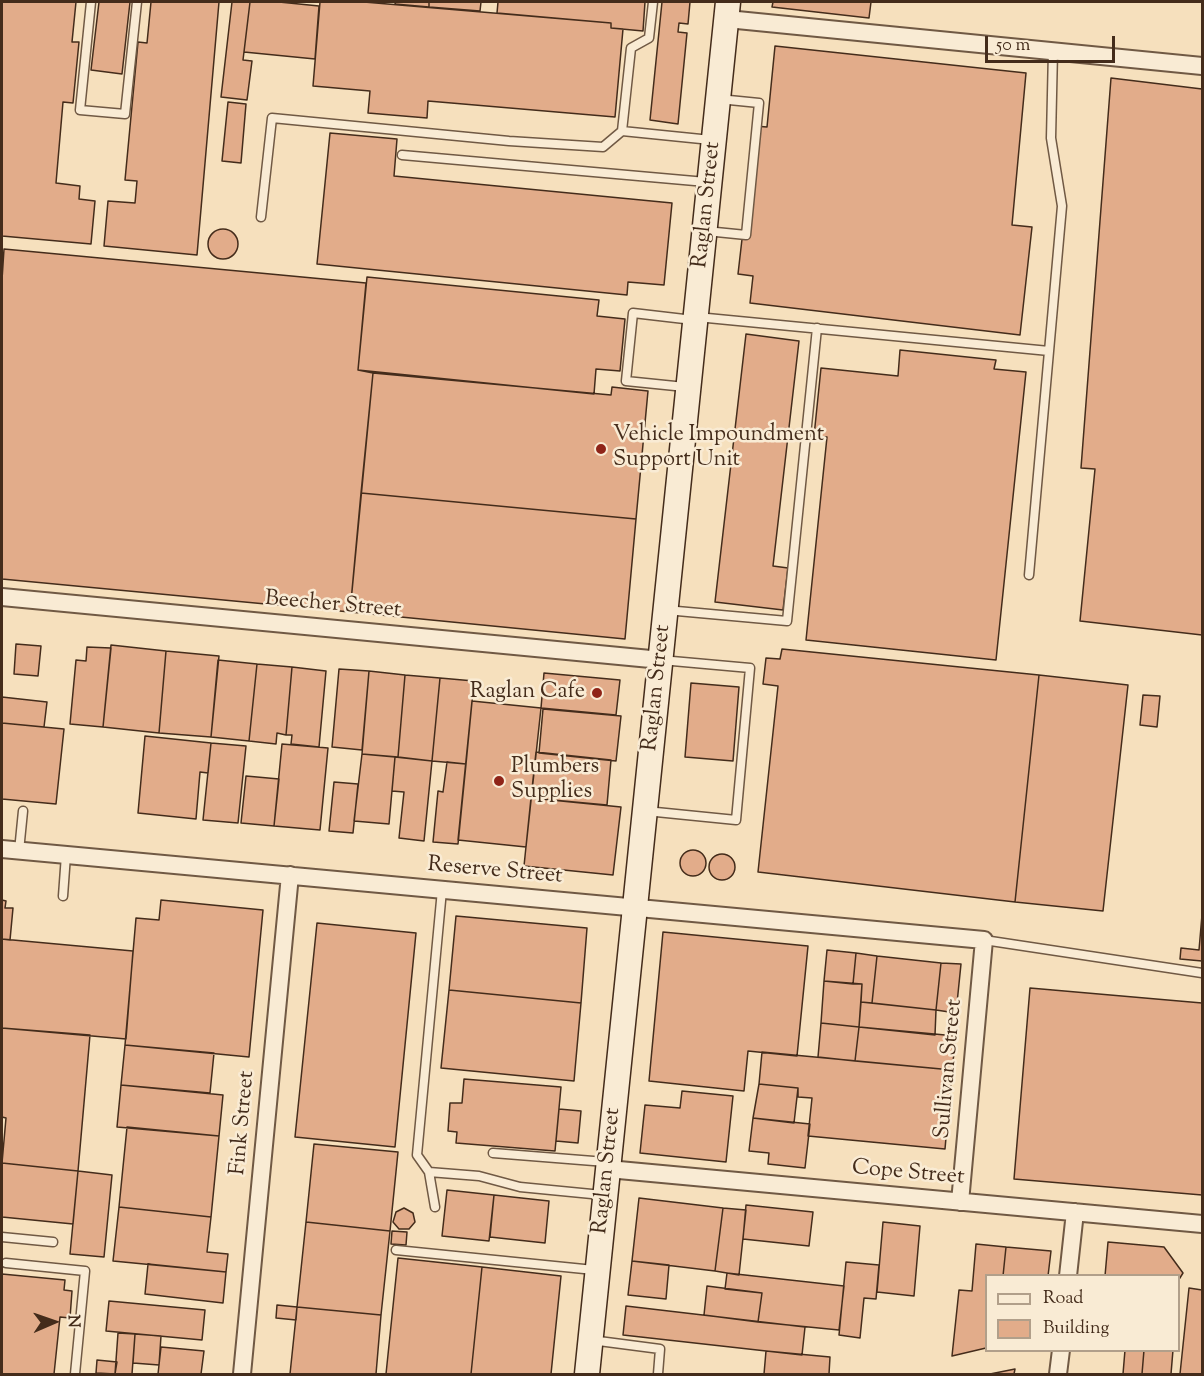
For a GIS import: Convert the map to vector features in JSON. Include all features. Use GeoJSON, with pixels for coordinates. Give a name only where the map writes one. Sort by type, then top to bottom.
{"type":"FeatureCollection","features":[{"type":"Feature","properties":{"kind":"street"},"geometry":{"type":"LineString","coordinates":[[728,10],[1053,51],[1203,66]]}},
{"type":"Feature","properties":{"kind":"street","name":"Raglan Street"},"geometry":{"type":"LineString","coordinates":[[587,1374],[728,10]]}},
{"type":"Feature","properties":{"kind":"street","name":"Beecher Street"},"geometry":{"type":"LineString","coordinates":[[2,597],[661,660]]}},
{"type":"Feature","properties":{"kind":"street","name":"Reserve Street"},"geometry":{"type":"LineString","coordinates":[[2,849],[984,940]]}},
{"type":"Feature","properties":{"kind":"street","name":"Fink Street"},"geometry":{"type":"LineString","coordinates":[[242,1374],[290,875]]}},
{"type":"Feature","properties":{"kind":"street","name":"Sullivan Street"},"geometry":{"type":"LineString","coordinates":[[960,1202],[984,940]]}},
{"type":"Feature","properties":{"kind":"street","name":"Cope Street"},"geometry":{"type":"LineString","coordinates":[[609,1166],[1203,1224]]}},
{"type":"Feature","properties":{"kind":"street"},"geometry":{"type":"LineString","coordinates":[[1068,1274],[1075,1212]]}},
{"type":"Feature","properties":{"kind":"street"},"geometry":{"type":"LineString","coordinates":[[1058,1374],[1060,1352]]}},
{"type":"Feature","properties":{"kind":"lane"},"geometry":{"type":"LineString","coordinates":[[91,2],[80,110],[124,114],[137,2]]}},
{"type":"Feature","properties":{"kind":"lane"},"geometry":{"type":"LineString","coordinates":[[261,217],[272,118],[497,140],[603,147],[621,131],[631,48],[649,38],[653,2]]}},
{"type":"Feature","properties":{"kind":"lane"},"geometry":{"type":"LineString","coordinates":[[1029,574],[1062,206],[1051,138],[1053,51]]}},
{"type":"Feature","properties":{"kind":"lane"},"geometry":{"type":"LineString","coordinates":[[705,231],[746,235],[759,103],[718,99]]}},
{"type":"Feature","properties":{"kind":"lane"},"geometry":{"type":"LineString","coordinates":[[621,131],[714,140]]}},
{"type":"Feature","properties":{"kind":"lane"},"geometry":{"type":"LineString","coordinates":[[402,155],[710,182]]}},
{"type":"Feature","properties":{"kind":"lane"},"geometry":{"type":"LineString","coordinates":[[689,387],[627,381],[633,313],[817,328],[1049,351]]}},
{"type":"Feature","properties":{"kind":"lane"},"geometry":{"type":"LineString","coordinates":[[666,610],[787,621],[817,328]]}},
{"type":"Feature","properties":{"kind":"lane"},"geometry":{"type":"LineString","coordinates":[[645,811],[736,820],[750,668],[661,660]]}},
{"type":"Feature","properties":{"kind":"lane"},"geometry":{"type":"LineString","coordinates":[[19,851],[23,811]]}},
{"type":"Feature","properties":{"kind":"lane"},"geometry":{"type":"LineString","coordinates":[[63,896],[66,855]]}},
{"type":"Feature","properties":{"kind":"lane"},"geometry":{"type":"LineString","coordinates":[[435,1207],[429,1172],[417,1155],[442,890]]}},
{"type":"Feature","properties":{"kind":"lane"},"geometry":{"type":"LineString","coordinates":[[984,940],[1203,973]]}},
{"type":"Feature","properties":{"kind":"lane"},"geometry":{"type":"LineString","coordinates":[[493,1153],[609,1166]]}},
{"type":"Feature","properties":{"kind":"lane"},"geometry":{"type":"LineString","coordinates":[[429,1172],[479,1176],[520,1187],[606,1196]]}},
{"type":"Feature","properties":{"kind":"lane"},"geometry":{"type":"LineString","coordinates":[[2,1237],[53,1242]]}},
{"type":"Feature","properties":{"kind":"lane"},"geometry":{"type":"LineString","coordinates":[[396,1250],[598,1270]]}},
{"type":"Feature","properties":{"kind":"lane"},"geometry":{"type":"LineString","coordinates":[[6,1263],[85,1271],[75,1374]]}},
{"type":"Feature","properties":{"kind":"lane"},"geometry":{"type":"LineString","coordinates":[[591,1340],[660,1349],[658,1374]]}},
{"type":"Feature","properties":{"kind":"building"},"geometry":{"type":"Polygon","coordinates":[[[2,2],[76,2],[72,42],[79,42],[73,103],[63,102],[56,183],[80,186],[79,199],[95,201],[91,244],[2,236],[2,2]]]}},
{"type":"Feature","properties":{"kind":"building"},"geometry":{"type":"Polygon","coordinates":[[[99,2],[130,2],[122,74],[91,70],[99,2]]]}},
{"type":"Feature","properties":{"kind":"building"},"geometry":{"type":"Polygon","coordinates":[[[151,2],[219,2],[197,255],[104,246],[108,201],[135,203],[137,181],[125,180],[138,42],[147,43],[151,2]]]}},
{"type":"Feature","properties":{"kind":"building"},"geometry":{"type":"Polygon","coordinates":[[[232,2],[250,2],[243,60],[252,61],[247,100],[221,97],[232,2]]]}},
{"type":"Feature","properties":{"kind":"building"},"geometry":{"type":"Polygon","coordinates":[[[250,2],[319,6],[315,59],[244,52],[250,2]]]}},
{"type":"Feature","properties":{"kind":"building"},"geometry":{"type":"Polygon","coordinates":[[[320,2],[364,2],[611,23],[611,28],[623,29],[615,117],[428,101],[427,118],[368,113],[370,91],[313,86],[320,2]]]}},
{"type":"Feature","properties":{"kind":"building"},"geometry":{"type":"Polygon","coordinates":[[[396,2],[429,2],[429,7],[395,4],[396,2]]]}},
{"type":"Feature","properties":{"kind":"building"},"geometry":{"type":"Polygon","coordinates":[[[429,2],[481,2],[480,11],[429,7],[429,2]]]}},
{"type":"Feature","properties":{"kind":"building"},"geometry":{"type":"Polygon","coordinates":[[[498,2],[645,2],[643,31],[611,28],[611,23],[497,13],[498,2]]]}},
{"type":"Feature","properties":{"kind":"building"},"geometry":{"type":"Polygon","coordinates":[[[662,2],[690,2],[688,24],[679,23],[678,32],[687,33],[678,124],[650,120],[662,2]]]}},
{"type":"Feature","properties":{"kind":"building"},"geometry":{"type":"Polygon","coordinates":[[[773,2],[871,2],[869,18],[772,7],[773,2]]]}},
{"type":"Feature","properties":{"kind":"building"},"geometry":{"type":"Polygon","coordinates":[[[775,46],[1026,73],[1012,225],[1032,227],[1020,335],[750,303],[753,276],[738,274],[755,126],[767,127],[775,46]]]}},
{"type":"Feature","properties":{"kind":"building"},"geometry":{"type":"Polygon","coordinates":[[[1111,78],[1202,89],[1202,635],[1080,621],[1095,469],[1081,468],[1111,78]]]}},
{"type":"Feature","properties":{"kind":"building"},"geometry":{"type":"Polygon","coordinates":[[[228,102],[246,104],[241,163],[222,161],[228,102]]]}},
{"type":"Feature","properties":{"kind":"building"},"geometry":{"type":"Polygon","coordinates":[[[330,133],[397,139],[394,176],[672,203],[664,285],[628,282],[627,295],[317,264],[330,133]]]}},
{"type":"Feature","properties":{"kind":"building"},"geometry":{"type":"Polygon","coordinates":[[[223,229],[229,230],[237,238],[237,250],[229,258],[223,259],[217,258],[209,250],[208,244],[209,238],[217,230],[223,229]]]}},
{"type":"Feature","properties":{"kind":"building"},"geometry":{"type":"Polygon","coordinates":[[[4,249],[366,283],[358,370],[373,373],[350,612],[2,579],[2,280],[4,249]]]}},
{"type":"Feature","properties":{"kind":"building"},"geometry":{"type":"Polygon","coordinates":[[[367,277],[599,300],[597,316],[625,319],[620,371],[596,369],[594,394],[358,370],[367,277]]]}},
{"type":"Feature","properties":{"kind":"building"},"geometry":{"type":"Polygon","coordinates":[[[746,334],[799,341],[773,566],[788,568],[783,610],[715,602],[746,334]]]}},
{"type":"Feature","properties":{"kind":"building"},"geometry":{"type":"Polygon","coordinates":[[[900,350],[996,360],[994,369],[1026,372],[996,660],[806,640],[827,437],[814,436],[821,368],[898,376],[900,350]]]}},
{"type":"Feature","properties":{"kind":"building"},"geometry":{"type":"Polygon","coordinates":[[[373,373],[611,395],[612,387],[648,391],[636,519],[361,493],[373,373]]]}},
{"type":"Feature","properties":{"kind":"building"},"geometry":{"type":"Polygon","coordinates":[[[361,493],[636,519],[625,639],[350,612],[361,493]]]}},
{"type":"Feature","properties":{"kind":"building"},"geometry":{"type":"Polygon","coordinates":[[[16,644],[41,646],[38,676],[14,674],[16,644]]]}},
{"type":"Feature","properties":{"kind":"building"},"geometry":{"type":"Polygon","coordinates":[[[111,645],[166,651],[159,733],[103,727],[111,645]]]}},
{"type":"Feature","properties":{"kind":"building"},"geometry":{"type":"Polygon","coordinates":[[[87,647],[111,648],[103,727],[70,724],[76,660],[86,661],[87,647]]]}},
{"type":"Feature","properties":{"kind":"building"},"geometry":{"type":"Polygon","coordinates":[[[782,649],[1039,675],[1015,902],[758,872],[778,686],[763,684],[766,658],[780,659],[782,649]]]}},
{"type":"Feature","properties":{"kind":"building"},"geometry":{"type":"Polygon","coordinates":[[[166,651],[219,656],[211,737],[159,733],[166,651]]]}},
{"type":"Feature","properties":{"kind":"building"},"geometry":{"type":"Polygon","coordinates":[[[218,660],[257,664],[249,741],[211,737],[218,660]]]}},
{"type":"Feature","properties":{"kind":"building"},"geometry":{"type":"Polygon","coordinates":[[[257,664],[292,667],[286,735],[277,733],[276,744],[249,741],[257,664]]]}},
{"type":"Feature","properties":{"kind":"building"},"geometry":{"type":"Polygon","coordinates":[[[292,667],[326,671],[319,747],[291,744],[292,735],[286,735],[292,667]]]}},
{"type":"Feature","properties":{"kind":"building"},"geometry":{"type":"Polygon","coordinates":[[[339,669],[369,671],[362,750],[332,747],[339,669]]]}},
{"type":"Feature","properties":{"kind":"building"},"geometry":{"type":"Polygon","coordinates":[[[369,671],[405,675],[398,757],[362,754],[369,671]]]}},
{"type":"Feature","properties":{"kind":"building"},"geometry":{"type":"Polygon","coordinates":[[[544,673],[620,680],[616,715],[541,708],[544,673]]]}},
{"type":"Feature","properties":{"kind":"building"},"geometry":{"type":"Polygon","coordinates":[[[405,675],[440,678],[432,761],[398,757],[405,675]]]}},
{"type":"Feature","properties":{"kind":"building"},"geometry":{"type":"Polygon","coordinates":[[[1039,675],[1128,685],[1103,911],[1015,902],[1039,675]]]}},
{"type":"Feature","properties":{"kind":"building"},"geometry":{"type":"Polygon","coordinates":[[[440,678],[474,681],[466,764],[432,761],[440,678]]]}},
{"type":"Feature","properties":{"kind":"building"},"geometry":{"type":"Polygon","coordinates":[[[691,683],[739,687],[733,761],[685,757],[691,683]]]}},
{"type":"Feature","properties":{"kind":"building"},"geometry":{"type":"Polygon","coordinates":[[[1143,695],[1160,696],[1157,727],[1140,725],[1143,695]]]}},
{"type":"Feature","properties":{"kind":"building"},"geometry":{"type":"Polygon","coordinates":[[[2,697],[47,702],[44,727],[2,723],[2,697]]]}},
{"type":"Feature","properties":{"kind":"building","name":"Plumbers Supplies"},"geometry":{"type":"Polygon","coordinates":[[[472,701],[541,708],[526,847],[458,840],[472,701]]]}},
{"type":"Feature","properties":{"kind":"building"},"geometry":{"type":"Polygon","coordinates":[[[543,709],[621,716],[616,761],[539,753],[543,709]]]}},
{"type":"Feature","properties":{"kind":"building"},"geometry":{"type":"Polygon","coordinates":[[[2,723],[64,729],[56,804],[2,799],[2,723]]]}},
{"type":"Feature","properties":{"kind":"building"},"geometry":{"type":"Polygon","coordinates":[[[145,736],[211,743],[208,773],[200,772],[196,819],[138,813],[145,736]]]}},
{"type":"Feature","properties":{"kind":"building"},"geometry":{"type":"Polygon","coordinates":[[[211,743],[246,746],[238,823],[203,820],[211,743]]]}},
{"type":"Feature","properties":{"kind":"building"},"geometry":{"type":"Polygon","coordinates":[[[282,744],[328,748],[320,830],[274,826],[282,744]]]}},
{"type":"Feature","properties":{"kind":"building"},"geometry":{"type":"Polygon","coordinates":[[[536,752],[611,760],[607,805],[531,798],[536,752]]]}},
{"type":"Feature","properties":{"kind":"building"},"geometry":{"type":"Polygon","coordinates":[[[362,754],[395,757],[389,824],[354,821],[362,754]]]}},
{"type":"Feature","properties":{"kind":"building"},"geometry":{"type":"Polygon","coordinates":[[[395,757],[432,761],[424,841],[399,838],[404,792],[392,791],[395,757]]]}},
{"type":"Feature","properties":{"kind":"building"},"geometry":{"type":"Polygon","coordinates":[[[447,762],[466,764],[458,844],[433,842],[438,791],[443,792],[447,762]]]}},
{"type":"Feature","properties":{"kind":"building"},"geometry":{"type":"Polygon","coordinates":[[[246,776],[279,779],[274,826],[241,823],[246,776]]]}},
{"type":"Feature","properties":{"kind":"building"},"geometry":{"type":"Polygon","coordinates":[[[334,782],[358,784],[353,833],[329,831],[334,782]]]}},
{"type":"Feature","properties":{"kind":"building"},"geometry":{"type":"Polygon","coordinates":[[[531,798],[621,807],[613,875],[524,866],[531,798]]]}},
{"type":"Feature","properties":{"kind":"building"},"geometry":{"type":"Polygon","coordinates":[[[693,850],[702,854],[706,863],[702,872],[693,876],[684,872],[680,863],[684,854],[693,850]]]}},
{"type":"Feature","properties":{"kind":"building"},"geometry":{"type":"Polygon","coordinates":[[[722,854],[731,858],[735,867],[731,876],[722,880],[713,876],[709,867],[713,858],[722,854]]]}},
{"type":"Feature","properties":{"kind":"building"},"geometry":{"type":"Polygon","coordinates":[[[2,900],[6,901],[5,908],[13,908],[10,940],[2,939],[2,900]]]}},
{"type":"Feature","properties":{"kind":"building"},"geometry":{"type":"Polygon","coordinates":[[[161,900],[263,910],[249,1057],[125,1045],[136,918],[159,920],[161,900]]]}},
{"type":"Feature","properties":{"kind":"building"},"geometry":{"type":"Polygon","coordinates":[[[1202,915],[1202,961],[1180,959],[1181,948],[1199,950],[1202,915]]]}},
{"type":"Feature","properties":{"kind":"building"},"geometry":{"type":"Polygon","coordinates":[[[456,916],[587,928],[581,1003],[449,990],[456,916]]]}},
{"type":"Feature","properties":{"kind":"building"},"geometry":{"type":"Polygon","coordinates":[[[317,923],[416,933],[395,1147],[295,1137],[317,923]]]}},
{"type":"Feature","properties":{"kind":"building"},"geometry":{"type":"Polygon","coordinates":[[[663,932],[808,946],[797,1056],[748,1051],[744,1091],[649,1081],[663,932]]]}},
{"type":"Feature","properties":{"kind":"building"},"geometry":{"type":"Polygon","coordinates":[[[2,939],[133,951],[126,1039],[2,1028],[2,939]]]}},
{"type":"Feature","properties":{"kind":"building"},"geometry":{"type":"Polygon","coordinates":[[[827,950],[856,953],[853,984],[824,981],[827,950]]]}},
{"type":"Feature","properties":{"kind":"building"},"geometry":{"type":"Polygon","coordinates":[[[856,953],[877,956],[872,1003],[861,1002],[862,984],[853,984],[856,953]]]}},
{"type":"Feature","properties":{"kind":"building"},"geometry":{"type":"Polygon","coordinates":[[[877,956],[941,963],[936,1010],[872,1003],[877,956]]]}},
{"type":"Feature","properties":{"kind":"building"},"geometry":{"type":"Polygon","coordinates":[[[941,963],[961,964],[956,1013],[936,1010],[941,963]]]}},
{"type":"Feature","properties":{"kind":"building"},"geometry":{"type":"Polygon","coordinates":[[[824,981],[862,984],[859,1027],[821,1023],[824,981]]]}},
{"type":"Feature","properties":{"kind":"building"},"geometry":{"type":"Polygon","coordinates":[[[1030,988],[1202,1003],[1202,1195],[1014,1179],[1030,988]]]}},
{"type":"Feature","properties":{"kind":"building"},"geometry":{"type":"Polygon","coordinates":[[[449,990],[581,1003],[574,1081],[441,1068],[449,990]]]}},
{"type":"Feature","properties":{"kind":"building"},"geometry":{"type":"Polygon","coordinates":[[[861,1002],[936,1010],[935,1035],[859,1027],[861,1002]]]}},
{"type":"Feature","properties":{"kind":"building"},"geometry":{"type":"Polygon","coordinates":[[[821,1023],[859,1027],[855,1061],[818,1057],[821,1023]]]}},
{"type":"Feature","properties":{"kind":"building"},"geometry":{"type":"Polygon","coordinates":[[[859,1027],[956,1036],[952,1070],[855,1061],[859,1027]]]}},
{"type":"Feature","properties":{"kind":"building"},"geometry":{"type":"Polygon","coordinates":[[[2,1028],[90,1035],[78,1171],[2,1163],[6,1118],[2,1117],[2,1028]]]}},
{"type":"Feature","properties":{"kind":"building"},"geometry":{"type":"Polygon","coordinates":[[[125,1045],[214,1053],[210,1093],[121,1085],[125,1045]]]}},
{"type":"Feature","properties":{"kind":"building"},"geometry":{"type":"Polygon","coordinates":[[[762,1052],[952,1070],[945,1149],[808,1136],[812,1098],[798,1097],[798,1088],[759,1084],[762,1052]]]}},
{"type":"Feature","properties":{"kind":"building"},"geometry":{"type":"Polygon","coordinates":[[[464,1079],[561,1087],[555,1151],[456,1143],[457,1132],[448,1131],[450,1103],[462,1103],[464,1079]]]}},
{"type":"Feature","properties":{"kind":"building"},"geometry":{"type":"Polygon","coordinates":[[[759,1084],[798,1088],[794,1123],[753,1118],[759,1084]]]}},
{"type":"Feature","properties":{"kind":"building"},"geometry":{"type":"Polygon","coordinates":[[[121,1085],[223,1095],[219,1136],[117,1127],[121,1085]]]}},
{"type":"Feature","properties":{"kind":"building"},"geometry":{"type":"Polygon","coordinates":[[[682,1091],[733,1096],[726,1162],[640,1153],[645,1105],[680,1108],[682,1091]]]}},
{"type":"Feature","properties":{"kind":"building"},"geometry":{"type":"Polygon","coordinates":[[[559,1109],[581,1111],[578,1143],[556,1141],[559,1109]]]}},
{"type":"Feature","properties":{"kind":"building"},"geometry":{"type":"Polygon","coordinates":[[[753,1118],[810,1124],[805,1168],[768,1164],[769,1153],[749,1151],[753,1118]]]}},
{"type":"Feature","properties":{"kind":"building"},"geometry":{"type":"Polygon","coordinates":[[[127,1127],[219,1136],[211,1217],[119,1207],[127,1127]]]}},
{"type":"Feature","properties":{"kind":"building"},"geometry":{"type":"Polygon","coordinates":[[[314,1144],[398,1152],[390,1231],[306,1222],[314,1144]]]}},
{"type":"Feature","properties":{"kind":"building"},"geometry":{"type":"Polygon","coordinates":[[[2,1163],[78,1171],[73,1224],[2,1217],[2,1163]]]}},
{"type":"Feature","properties":{"kind":"building"},"geometry":{"type":"Polygon","coordinates":[[[78,1171],[112,1175],[104,1257],[70,1254],[78,1171]]]}},
{"type":"Feature","properties":{"kind":"building"},"geometry":{"type":"Polygon","coordinates":[[[447,1190],[494,1195],[489,1241],[442,1236],[447,1190]]]}},
{"type":"Feature","properties":{"kind":"building"},"geometry":{"type":"Polygon","coordinates":[[[494,1195],[549,1201],[545,1243],[490,1237],[494,1195]]]}},
{"type":"Feature","properties":{"kind":"building"},"geometry":{"type":"Polygon","coordinates":[[[639,1198],[723,1208],[715,1271],[632,1261],[639,1198]]]}},
{"type":"Feature","properties":{"kind":"building"},"geometry":{"type":"Polygon","coordinates":[[[746,1205],[813,1212],[809,1246],[743,1239],[746,1205]]]}},
{"type":"Feature","properties":{"kind":"building"},"geometry":{"type":"Polygon","coordinates":[[[119,1207],[211,1217],[207,1252],[228,1254],[226,1272],[113,1261],[119,1207]]]}},
{"type":"Feature","properties":{"kind":"building"},"geometry":{"type":"Polygon","coordinates":[[[404,1208],[413,1213],[415,1222],[409,1229],[399,1229],[393,1222],[396,1212],[404,1208]]]}},
{"type":"Feature","properties":{"kind":"building"},"geometry":{"type":"Polygon","coordinates":[[[723,1208],[746,1210],[739,1275],[715,1271],[723,1208]]]}},
{"type":"Feature","properties":{"kind":"building"},"geometry":{"type":"Polygon","coordinates":[[[306,1222],[390,1231],[381,1315],[297,1307],[306,1222]]]}},
{"type":"Feature","properties":{"kind":"building"},"geometry":{"type":"Polygon","coordinates":[[[883,1222],[920,1226],[914,1296],[877,1292],[883,1222]]]}},
{"type":"Feature","properties":{"kind":"building"},"geometry":{"type":"Polygon","coordinates":[[[392,1231],[407,1232],[406,1245],[391,1244],[392,1231]]]}},
{"type":"Feature","properties":{"kind":"building"},"geometry":{"type":"Polygon","coordinates":[[[1108,1242],[1164,1247],[1183,1273],[1180,1278],[1180,1274],[1105,1274],[1108,1242]]]}},
{"type":"Feature","properties":{"kind":"building"},"geometry":{"type":"Polygon","coordinates":[[[976,1244],[1006,1247],[1003,1274],[985,1274],[985,1348],[952,1356],[959,1290],[972,1291],[976,1244]]]}},
{"type":"Feature","properties":{"kind":"building"},"geometry":{"type":"Polygon","coordinates":[[[1006,1247],[1051,1251],[1048,1274],[1003,1274],[1006,1247]]]}},
{"type":"Feature","properties":{"kind":"building"},"geometry":{"type":"Polygon","coordinates":[[[398,1258],[482,1267],[471,1374],[386,1374],[398,1258]]]}},
{"type":"Feature","properties":{"kind":"building"},"geometry":{"type":"Polygon","coordinates":[[[632,1261],[669,1265],[666,1299],[628,1295],[632,1261]]]}},
{"type":"Feature","properties":{"kind":"building"},"geometry":{"type":"Polygon","coordinates":[[[846,1262],[879,1265],[876,1299],[864,1298],[860,1338],[839,1335],[846,1262]]]}},
{"type":"Feature","properties":{"kind":"building"},"geometry":{"type":"Polygon","coordinates":[[[148,1264],[226,1272],[223,1303],[145,1294],[148,1264]]]}},
{"type":"Feature","properties":{"kind":"building"},"geometry":{"type":"Polygon","coordinates":[[[482,1267],[561,1276],[551,1374],[471,1374],[482,1267]]]}},
{"type":"Feature","properties":{"kind":"building"},"geometry":{"type":"Polygon","coordinates":[[[727,1273],[844,1286],[839,1330],[758,1322],[762,1293],[725,1289],[727,1273]]]}},
{"type":"Feature","properties":{"kind":"building"},"geometry":{"type":"Polygon","coordinates":[[[2,1274],[65,1280],[64,1290],[72,1291],[70,1318],[60,1317],[54,1374],[2,1374],[2,1274]]]}},
{"type":"Feature","properties":{"kind":"building"},"geometry":{"type":"Polygon","coordinates":[[[707,1286],[762,1293],[758,1322],[704,1315],[707,1286]]]}},
{"type":"Feature","properties":{"kind":"building"},"geometry":{"type":"Polygon","coordinates":[[[1189,1288],[1202,1290],[1202,1374],[1180,1374],[1189,1288]]]}},
{"type":"Feature","properties":{"kind":"building"},"geometry":{"type":"Polygon","coordinates":[[[109,1301],[205,1310],[202,1340],[106,1331],[109,1301]]]}},
{"type":"Feature","properties":{"kind":"building"},"geometry":{"type":"Polygon","coordinates":[[[277,1305],[297,1307],[296,1320],[276,1318],[277,1305]]]}},
{"type":"Feature","properties":{"kind":"building"},"geometry":{"type":"Polygon","coordinates":[[[626,1306],[805,1327],[802,1355],[623,1335],[626,1306]]]}},
{"type":"Feature","properties":{"kind":"building"},"geometry":{"type":"Polygon","coordinates":[[[297,1307],[381,1315],[376,1374],[290,1374],[297,1307]]]}},
{"type":"Feature","properties":{"kind":"building"},"geometry":{"type":"Polygon","coordinates":[[[118,1333],[135,1334],[132,1374],[115,1374],[118,1333]]]}},
{"type":"Feature","properties":{"kind":"building"},"geometry":{"type":"Polygon","coordinates":[[[135,1334],[161,1336],[159,1365],[133,1363],[135,1334]]]}},
{"type":"Feature","properties":{"kind":"building"},"geometry":{"type":"Polygon","coordinates":[[[161,1347],[204,1351],[201,1374],[158,1374],[161,1347]]]}},
{"type":"Feature","properties":{"kind":"building"},"geometry":{"type":"Polygon","coordinates":[[[766,1351],[830,1357],[829,1374],[764,1374],[766,1351]]]}},
{"type":"Feature","properties":{"kind":"building"},"geometry":{"type":"Polygon","coordinates":[[[1125,1352],[1144,1352],[1142,1374],[1123,1374],[1125,1352]]]}},
{"type":"Feature","properties":{"kind":"building"},"geometry":{"type":"Polygon","coordinates":[[[1144,1352],[1173,1352],[1171,1374],[1142,1374],[1144,1352]]]}},
{"type":"Feature","properties":{"kind":"building"},"geometry":{"type":"Polygon","coordinates":[[[97,1360],[117,1362],[115,1374],[96,1373],[97,1360]]]}},
{"type":"Feature","properties":{"kind":"building"},"geometry":{"type":"Polygon","coordinates":[[[1015,1369],[1014,1374],[990,1374],[1015,1369]]]}},
{"type":"Feature","properties":{"kind":"place","name":"Vehicle Impoundment Support Unit"},"geometry":{"type":"Point","coordinates":[601,449]}},
{"type":"Feature","properties":{"kind":"place","name":"Raglan Cafe"},"geometry":{"type":"Point","coordinates":[597,693]}},
{"type":"Feature","properties":{"kind":"place","name":"Plumbers Supplies"},"geometry":{"type":"Point","coordinates":[499,781]}}]}
